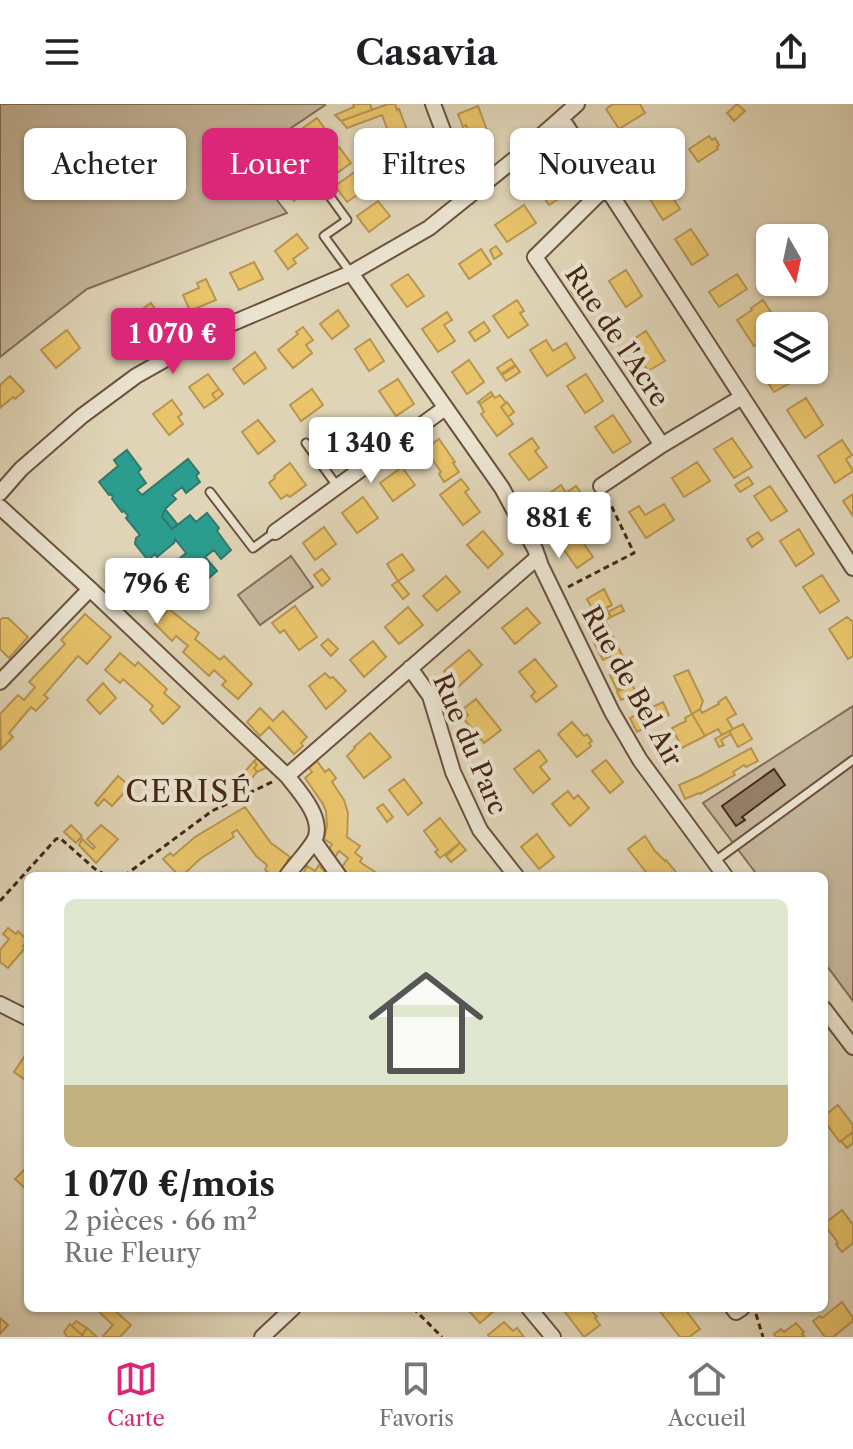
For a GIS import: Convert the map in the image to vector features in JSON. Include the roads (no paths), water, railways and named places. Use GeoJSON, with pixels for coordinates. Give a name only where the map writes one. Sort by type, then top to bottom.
{"type":"FeatureCollection","features":[{"type":"Feature","properties":{"kind":"street"},"geometry":{"type":"LineString","coordinates":[[433,104],[442,128]]}},
{"type":"Feature","properties":{"kind":"street"},"geometry":{"type":"LineString","coordinates":[[494,175],[577,104]]}},
{"type":"Feature","properties":{"kind":"street"},"geometry":{"type":"LineString","coordinates":[[562,119],[568,128]]}},
{"type":"Feature","properties":{"kind":"street"},"geometry":{"type":"LineString","coordinates":[[0,493],[21,469],[82,416],[136,376],[221,328],[351,273],[429,228],[464,200]]}},
{"type":"Feature","properties":{"kind":"street","name":"Rue de l'Acre"},"geometry":{"type":"LineString","coordinates":[[593,200],[535,257],[662,445]]}},
{"type":"Feature","properties":{"kind":"street"},"geometry":{"type":"LineString","coordinates":[[614,200],[853,568]]}},
{"type":"Feature","properties":{"kind":"street","name":"Rue de Bel Air"},"geometry":{"type":"LineString","coordinates":[[351,273],[502,488],[612,712],[640,760],[722,872]]}},
{"type":"Feature","properties":{"kind":"street","name":"Rue de l'Acre"},"geometry":{"type":"LineString","coordinates":[[601,486],[742,397]]}},
{"type":"Feature","properties":{"kind":"street"},"geometry":{"type":"LineString","coordinates":[[275,532],[445,408]]}},
{"type":"Feature","properties":{"kind":"street"},"geometry":{"type":"LineString","coordinates":[[0,507],[287,776],[307,801],[317,831],[314,841],[290,872]]}},
{"type":"Feature","properties":{"kind":"street","name":"Rue du Parc"},"geometry":{"type":"LineString","coordinates":[[287,776],[538,557]]}},
{"type":"Feature","properties":{"kind":"street"},"geometry":{"type":"LineString","coordinates":[[0,682],[90,589]]}},
{"type":"Feature","properties":{"kind":"street","name":"Rue du Parc"},"geometry":{"type":"LineString","coordinates":[[410,668],[430,696],[453,772],[480,830],[513,872]]}},
{"type":"Feature","properties":{"kind":"street"},"geometry":{"type":"LineString","coordinates":[[314,841],[336,872]]}},
{"type":"Feature","properties":{"kind":"street"},"geometry":{"type":"LineString","coordinates":[[0,1004],[24,1016]]}},
{"type":"Feature","properties":{"kind":"street"},"geometry":{"type":"LineString","coordinates":[[828,1014],[853,1047]]}},
{"type":"Feature","properties":{"kind":"street"},"geometry":{"type":"LineString","coordinates":[[262,1337],[289,1312]]}},
{"type":"Feature","properties":{"kind":"street"},"geometry":{"type":"LineString","coordinates":[[532,1312],[553,1337]]}},
{"type":"Feature","properties":{"kind":"lane"},"geometry":{"type":"LineString","coordinates":[[332,200],[347,220],[324,236],[351,273]]}},
{"type":"Feature","properties":{"kind":"lane"},"geometry":{"type":"LineString","coordinates":[[306,443],[338,486]]}},
{"type":"Feature","properties":{"kind":"lane"},"geometry":{"type":"LineString","coordinates":[[210,492],[253,548],[275,532]]}},
{"type":"Feature","properties":{"kind":"lane"},"geometry":{"type":"LineString","coordinates":[[715,861],[853,760]]}},
{"type":"Feature","properties":{"kind":"district","name":"CERISÉ"},"geometry":{"type":"Point","coordinates":[189,791]}}]}
